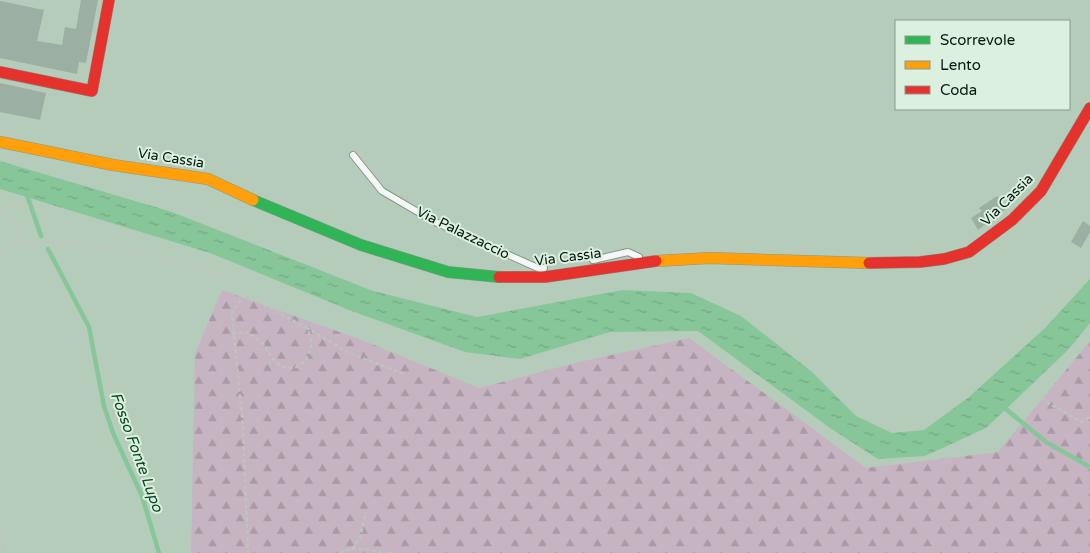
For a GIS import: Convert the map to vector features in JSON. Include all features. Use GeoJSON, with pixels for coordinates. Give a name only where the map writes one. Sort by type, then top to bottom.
{"type":"FeatureCollection","features":[{"type":"Feature","properties":{"kind":"main road"},"geometry":{"type":"LineString","coordinates":[[0,72],[92,92],[109,0]]}},
{"type":"Feature","properties":{"kind":"main road","name":"Via Cassia"},"geometry":{"type":"LineString","coordinates":[[0,142],[114,165],[208,179],[297,220],[343,238],[409,261],[448,272],[503,277],[545,277],[648,261],[710,258],[848,264],[944,260],[969,252],[1012,220],[1041,191],[1060,162],[1090,108]]}},
{"type":"Feature","properties":{"kind":"lane","name":"Via Palazzaccio"},"geometry":{"type":"LineString","coordinates":[[354,155],[382,191],[435,222],[540,269],[549,267]]}},
{"type":"Feature","properties":{"kind":"lane"},"geometry":{"type":"LineString","coordinates":[[584,262],[628,252],[648,261]]}},
{"type":"Feature","properties":{"kind":"path"},"geometry":{"type":"LineString","coordinates":[[0,208],[14,224],[19,240]]}},
{"type":"Feature","properties":{"kind":"path"},"geometry":{"type":"LineString","coordinates":[[0,255],[19,240]]}},
{"type":"Feature","properties":{"kind":"path"},"geometry":{"type":"LineString","coordinates":[[19,240],[28,242],[61,242],[133,253],[185,264],[228,278],[240,284],[245,295],[307,328],[349,354],[404,374]]}},
{"type":"Feature","properties":{"kind":"path"},"geometry":{"type":"LineString","coordinates":[[245,295],[232,312],[232,334],[243,428],[248,553]]}},
{"type":"Feature","properties":{"kind":"path"},"geometry":{"type":"LineString","coordinates":[[232,334],[246,332],[262,343],[273,360],[288,369],[294,369],[301,367],[310,350],[311,342],[307,328]]}},
{"type":"Feature","properties":{"kind":"path"},"geometry":{"type":"LineString","coordinates":[[1038,393],[1051,405],[1082,422],[1090,417]]}},
{"type":"Feature","properties":{"kind":"path"},"geometry":{"type":"LineString","coordinates":[[352,549],[360,538],[366,512]]}},
{"type":"Feature","properties":{"kind":"path"},"geometry":{"type":"LineString","coordinates":[[0,532],[5,553]]}},
{"type":"Feature","properties":{"kind":"path"},"geometry":{"type":"LineString","coordinates":[[340,553],[352,549],[373,550],[382,553]]}},
{"type":"Feature","properties":{"kind":"green space"},"geometry":{"type":"Polygon","coordinates":[[[222,290],[362,340],[479,388],[575,363],[689,338],[866,468],[998,452],[1090,341],[1090,553],[191,553],[195,354],[222,290]]]}},
{"type":"Feature","properties":{"kind":"water"},"geometry":{"type":"Polygon","coordinates":[[[0,161],[172,212],[373,291],[477,317],[623,290],[691,293],[741,316],[812,372],[856,416],[892,433],[924,430],[969,397],[1046,327],[1090,279],[1090,323],[1069,349],[986,428],[925,456],[878,459],[830,428],[698,331],[610,332],[520,359],[465,352],[349,310],[210,253],[0,189],[0,161]]]}},
{"type":"Feature","properties":{"kind":"building"},"geometry":{"type":"Polygon","coordinates":[[[81,0],[98,0],[86,63],[79,62],[77,74],[0,58],[0,1],[44,10],[37,41],[62,45],[65,27],[76,29],[81,0]]]}},
{"type":"Feature","properties":{"kind":"building"},"geometry":{"type":"Polygon","coordinates":[[[0,83],[46,93],[40,120],[0,112],[0,83]]]}},
{"type":"Feature","properties":{"kind":"building"},"geometry":{"type":"Polygon","coordinates":[[[997,196],[1007,208],[978,230],[971,218],[982,211],[979,208],[997,196]]]}},
{"type":"Feature","properties":{"kind":"building"},"geometry":{"type":"Polygon","coordinates":[[[1083,221],[1090,226],[1090,232],[1081,248],[1071,242],[1083,221]]]}},
{"type":"Feature","properties":{"kind":"waterway","name":"Fosso Fonte Lupo"},"geometry":{"type":"LineString","coordinates":[[26,192],[41,236]]}},
{"type":"Feature","properties":{"kind":"waterway","name":"Fosso Fonte Lupo"},"geometry":{"type":"LineString","coordinates":[[48,249],[89,327],[104,406],[113,433],[142,496],[159,553]]}},
{"type":"Feature","properties":{"kind":"waterway"},"geometry":{"type":"LineString","coordinates":[[1001,405],[1046,442],[1090,467]]}},
{"type":"Feature","properties":{"kind":"traffic: fast"},"geometry":{"type":"LineString","coordinates":[[253,200],[361,245],[448,272],[499,277]]}},
{"type":"Feature","properties":{"kind":"traffic: slow"},"geometry":{"type":"LineString","coordinates":[[0,142],[113,165],[208,179],[253,200]]}},
{"type":"Feature","properties":{"kind":"traffic: slow"},"geometry":{"type":"LineString","coordinates":[[656,261],[710,258],[869,263]]}},
{"type":"Feature","properties":{"kind":"traffic: jam"},"geometry":{"type":"LineString","coordinates":[[0,72],[92,91],[109,0]]}},
{"type":"Feature","properties":{"kind":"traffic: jam"},"geometry":{"type":"LineString","coordinates":[[869,263],[920,262],[944,259],[969,252],[1012,220],[1041,191],[1090,108]]}},
{"type":"Feature","properties":{"kind":"traffic: jam"},"geometry":{"type":"LineString","coordinates":[[499,277],[545,277],[656,261]]}}]}
